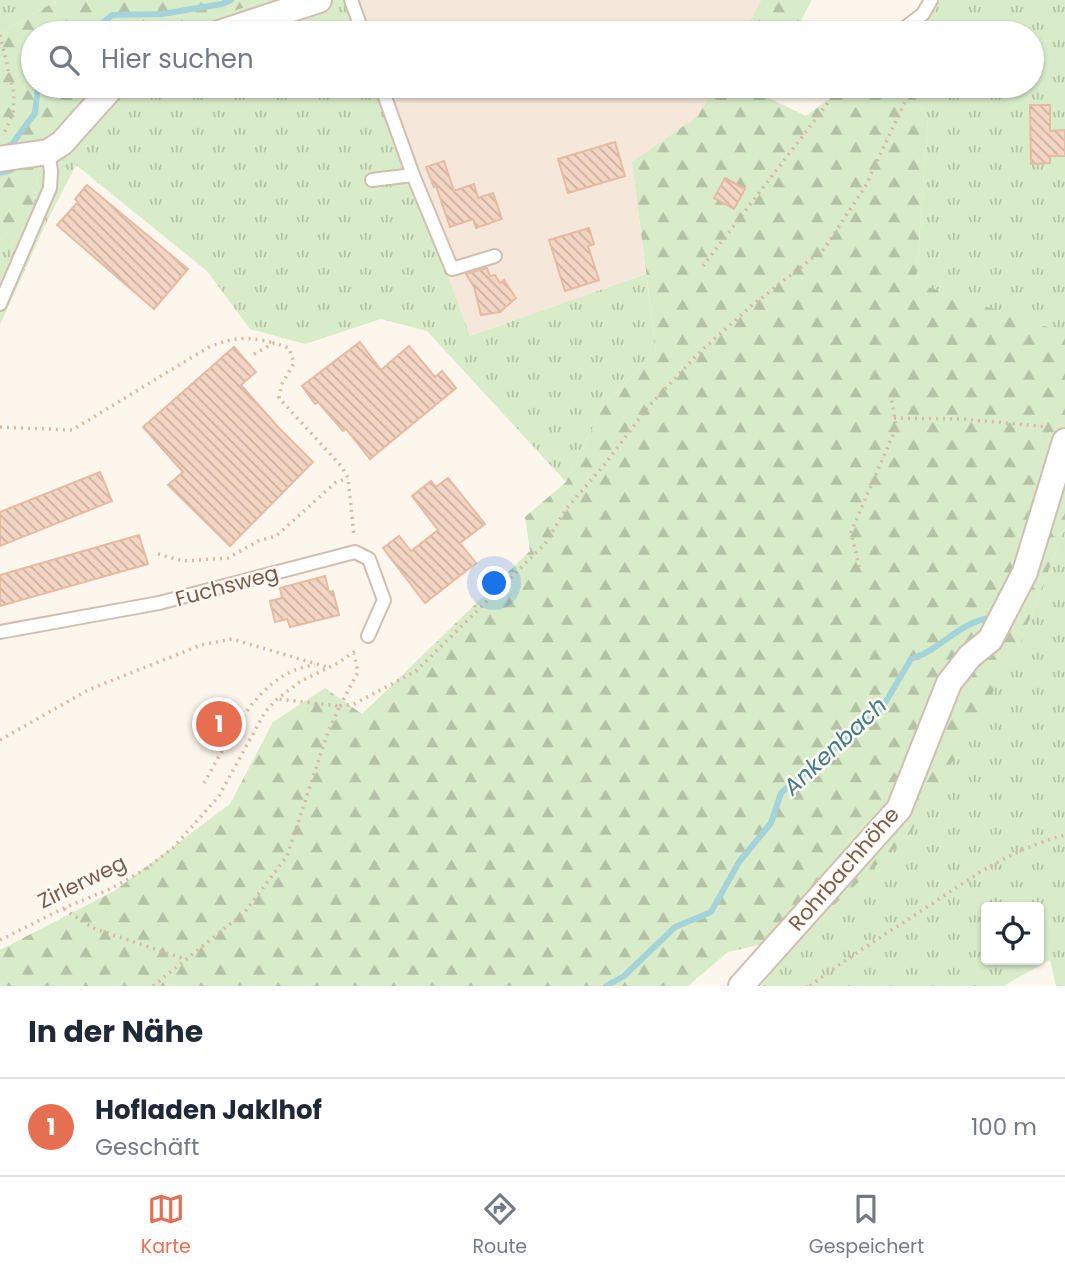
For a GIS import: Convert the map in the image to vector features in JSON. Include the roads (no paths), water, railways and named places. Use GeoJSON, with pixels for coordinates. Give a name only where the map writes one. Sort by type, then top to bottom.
{"type":"FeatureCollection","features":[{"type":"Feature","properties":{"kind":"street"},"geometry":{"type":"LineString","coordinates":[[255,21],[319,0]]}},
{"type":"Feature","properties":{"kind":"street"},"geometry":{"type":"LineString","coordinates":[[5,155],[48,152],[71,134],[102,98]]}},
{"type":"Feature","properties":{"kind":"street","name":"Rohrbachhöhe"},"geometry":{"type":"LineString","coordinates":[[743,985],[899,808],[949,683],[970,656],[990,640],[1026,572],[1062,434]]}},
{"type":"Feature","properties":{"kind":"lane"},"geometry":{"type":"LineString","coordinates":[[351,0],[359,21]]}},
{"type":"Feature","properties":{"kind":"lane"},"geometry":{"type":"LineString","coordinates":[[913,21],[923,13],[931,0]]}},
{"type":"Feature","properties":{"kind":"lane"},"geometry":{"type":"LineString","coordinates":[[386,98],[413,175],[452,269],[495,256]]}},
{"type":"Feature","properties":{"kind":"lane"},"geometry":{"type":"LineString","coordinates":[[0,304],[50,188],[48,152]]}},
{"type":"Feature","properties":{"kind":"lane"},"geometry":{"type":"LineString","coordinates":[[372,180],[413,175]]}},
{"type":"Feature","properties":{"kind":"lane","name":"Fuchsweg"},"geometry":{"type":"LineString","coordinates":[[0,632],[159,603],[355,552],[369,559],[384,600],[368,636]]}},
{"type":"Feature","properties":{"kind":"waterway"},"geometry":{"type":"LineString","coordinates":[[105,21],[112,15],[162,14],[222,4],[231,0]]}},
{"type":"Feature","properties":{"kind":"waterway"},"geometry":{"type":"LineString","coordinates":[[12,153],[12,144],[35,113],[37,98]]}},
{"type":"Feature","properties":{"kind":"waterway"},"geometry":{"type":"LineString","coordinates":[[0,173],[11,170],[11,164]]}},
{"type":"Feature","properties":{"kind":"waterway","name":"Ankenbach"},"geometry":{"type":"LineString","coordinates":[[606,986],[624,976],[675,927],[711,912],[739,862],[771,823],[781,793],[882,708],[911,659],[970,624],[995,617]]}},
{"type":"Feature","properties":{"kind":"place","name":"Hofladen Jaklhof"},"geometry":{"type":"Point","coordinates":[219,724]}}]}
